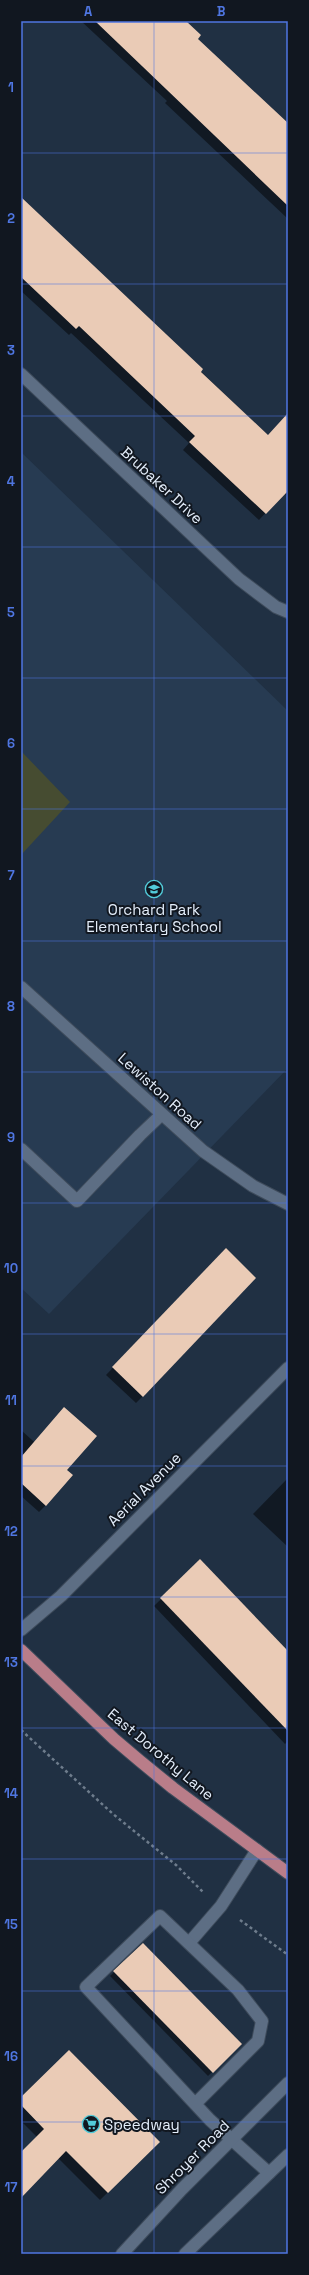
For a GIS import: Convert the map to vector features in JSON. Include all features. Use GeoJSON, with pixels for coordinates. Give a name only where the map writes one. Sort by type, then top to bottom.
{"type":"FeatureCollection","features":[{"type":"Feature","properties":{"kind":"main road","name":"East Dorothy Lane"},"geometry":{"type":"LineString","coordinates":[[21,1650],[124,1747],[173,1788],[288,1873]]}},
{"type":"Feature","properties":{"kind":"street","name":"Brubaker Drive"},"geometry":{"type":"LineString","coordinates":[[21,374],[239,579],[276,607],[288,612]]}},
{"type":"Feature","properties":{"kind":"street","name":"Lewiston Road"},"geometry":{"type":"LineString","coordinates":[[22,988],[203,1151],[253,1186],[288,1204]]}},
{"type":"Feature","properties":{"kind":"street"},"geometry":{"type":"LineString","coordinates":[[21,1149],[77,1201],[140,1135],[162,1115]]}},
{"type":"Feature","properties":{"kind":"street","name":"Aerial Avenue"},"geometry":{"type":"LineString","coordinates":[[21,1630],[61,1596],[288,1368]]}},
{"type":"Feature","properties":{"kind":"street"},"geometry":{"type":"LineString","coordinates":[[189,1943],[222,1906],[257,1850]]}},
{"type":"Feature","properties":{"kind":"street"},"geometry":{"type":"LineString","coordinates":[[195,2104],[258,2041],[262,2021],[238,1990],[160,1916],[86,1987],[195,2104],[269,2173]]}},
{"type":"Feature","properties":{"kind":"street","name":"Shroyer Road"},"geometry":{"type":"LineString","coordinates":[[122,2254],[182,2189],[288,2083]]}},
{"type":"Feature","properties":{"kind":"street"},"geometry":{"type":"LineString","coordinates":[[185,2254],[288,2155]]}},
{"type":"Feature","properties":{"kind":"path"},"geometry":{"type":"LineString","coordinates":[[21,1730],[113,1814],[176,1865],[195,1886],[288,1956]]}},
{"type":"Feature","properties":{"kind":"shaded area","name":"Orchard Park Elementary School"},"geometry":{"type":"Polygon","coordinates":[[[21,452],[288,711],[288,1068],[49,1314],[21,1288],[21,452]]]}},
{"type":"Feature","properties":{"kind":"green space"},"geometry":{"type":"Polygon","coordinates":[[[21,751],[70,802],[21,855],[21,751]]]}},
{"type":"Feature","properties":{"kind":"building"},"geometry":{"type":"Polygon","coordinates":[[[95,21],[186,21],[201,35],[198,39],[288,123],[288,206],[95,21]]]}},
{"type":"Feature","properties":{"kind":"building"},"geometry":{"type":"Polygon","coordinates":[[[21,197],[203,369],[201,372],[268,435],[288,413],[288,491],[266,514],[189,442],[195,436],[79,326],[76,329],[21,277],[21,197]]]}},
{"type":"Feature","properties":{"kind":"building"},"geometry":{"type":"Polygon","coordinates":[[[226,1248],[256,1278],[143,1397],[112,1367],[226,1248]]]}},
{"type":"Feature","properties":{"kind":"building"},"geometry":{"type":"Polygon","coordinates":[[[64,1407],[97,1436],[67,1470],[73,1475],[46,1506],[21,1483],[21,1457],[64,1407]]]}},
{"type":"Feature","properties":{"kind":"building"},"geometry":{"type":"Polygon","coordinates":[[[200,1559],[288,1651],[288,1731],[160,1598],[200,1559]]]}},
{"type":"Feature","properties":{"kind":"building"},"geometry":{"type":"Polygon","coordinates":[[[143,1943],[242,2044],[213,2073],[113,1971],[143,1943]]]}},
{"type":"Feature","properties":{"kind":"building","name":"Speedway"},"geometry":{"type":"Polygon","coordinates":[[[69,2050],[160,2142],[108,2193],[66,2151],[21,2198],[21,2152],[44,2129],[21,2105],[21,2097],[69,2050]]]}},
{"type":"Feature","properties":{"kind":"place","name":"Orchard Park Elementary School"},"geometry":{"type":"Point","coordinates":[154,889]}},
{"type":"Feature","properties":{"kind":"place","name":"Speedway"},"geometry":{"type":"Point","coordinates":[91,2124]}}]}
